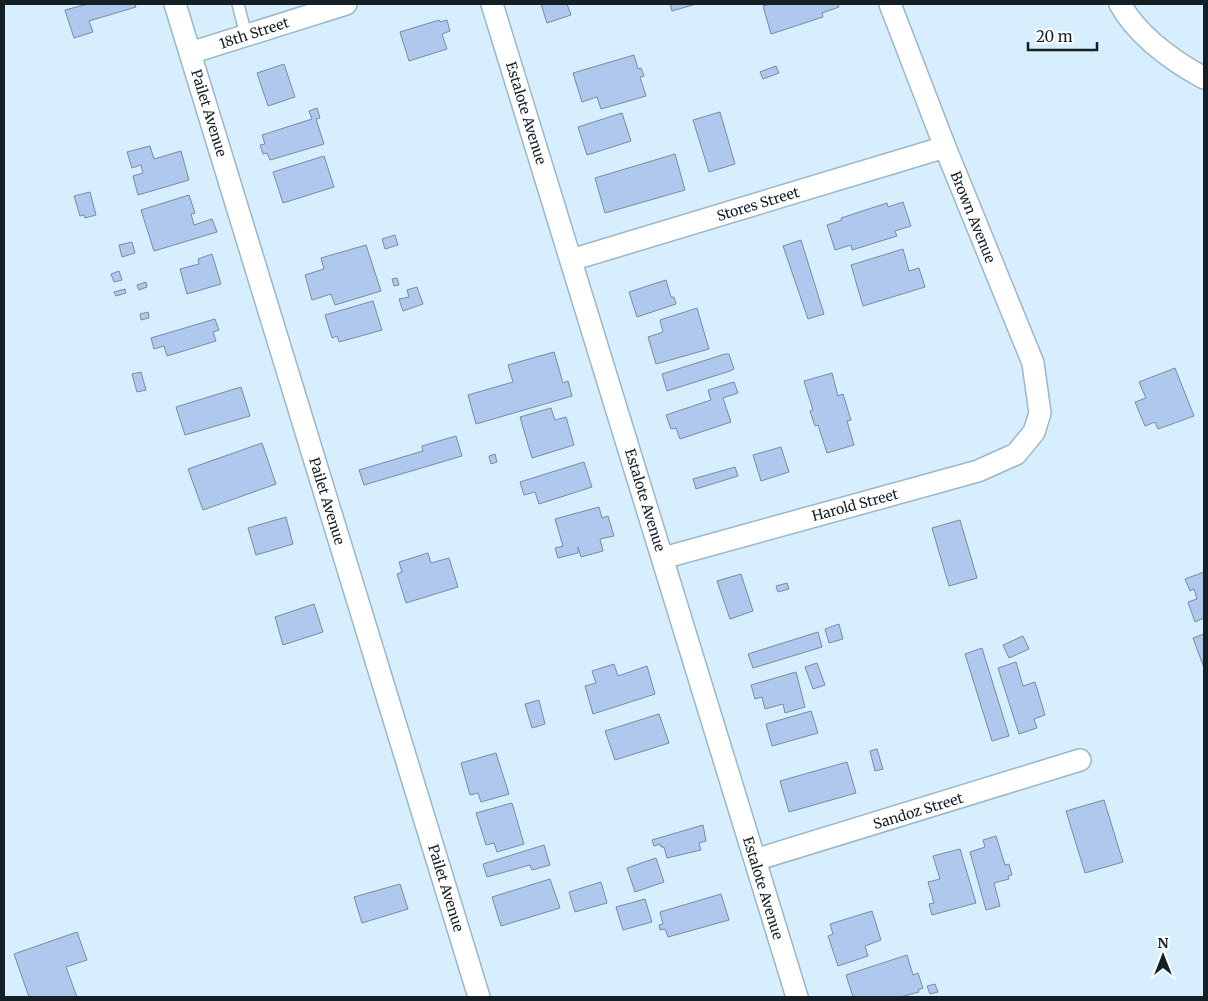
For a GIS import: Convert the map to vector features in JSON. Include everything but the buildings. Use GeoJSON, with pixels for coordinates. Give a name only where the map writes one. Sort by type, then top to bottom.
{"type":"FeatureCollection","features":[{"type":"Feature","properties":{"kind":"street","name":"Pailet Avenue"},"geometry":{"type":"LineString","coordinates":[[175,4],[479,997]]}},
{"type":"Feature","properties":{"kind":"street","name":"18th Street"},"geometry":{"type":"LineString","coordinates":[[190,53],[346,4]]}},
{"type":"Feature","properties":{"kind":"street","name":"Estalote Avenue"},"geometry":{"type":"LineString","coordinates":[[492,4],[797,997]]}},
{"type":"Feature","properties":{"kind":"street","name":"Brown Avenue"},"geometry":{"type":"LineString","coordinates":[[890,4],[945,147],[1033,362],[1040,413],[1034,432]]}},
{"type":"Feature","properties":{"kind":"street"},"geometry":{"type":"LineString","coordinates":[[1120,4],[1144,33],[1172,58],[1204,78]]}},
{"type":"Feature","properties":{"kind":"street","name":"Stores Street"},"geometry":{"type":"LineString","coordinates":[[571,260],[945,147]]}},
{"type":"Feature","properties":{"kind":"street","name":"Harold Street"},"geometry":{"type":"LineString","coordinates":[[663,558],[978,472],[1016,454],[1034,432]]}},
{"type":"Feature","properties":{"kind":"street","name":"Sandoz Street"},"geometry":{"type":"LineString","coordinates":[[755,860],[1080,760]]}},
{"type":"Feature","properties":{"kind":"lane"},"geometry":{"type":"LineString","coordinates":[[238,4],[246,35]]}}]}
